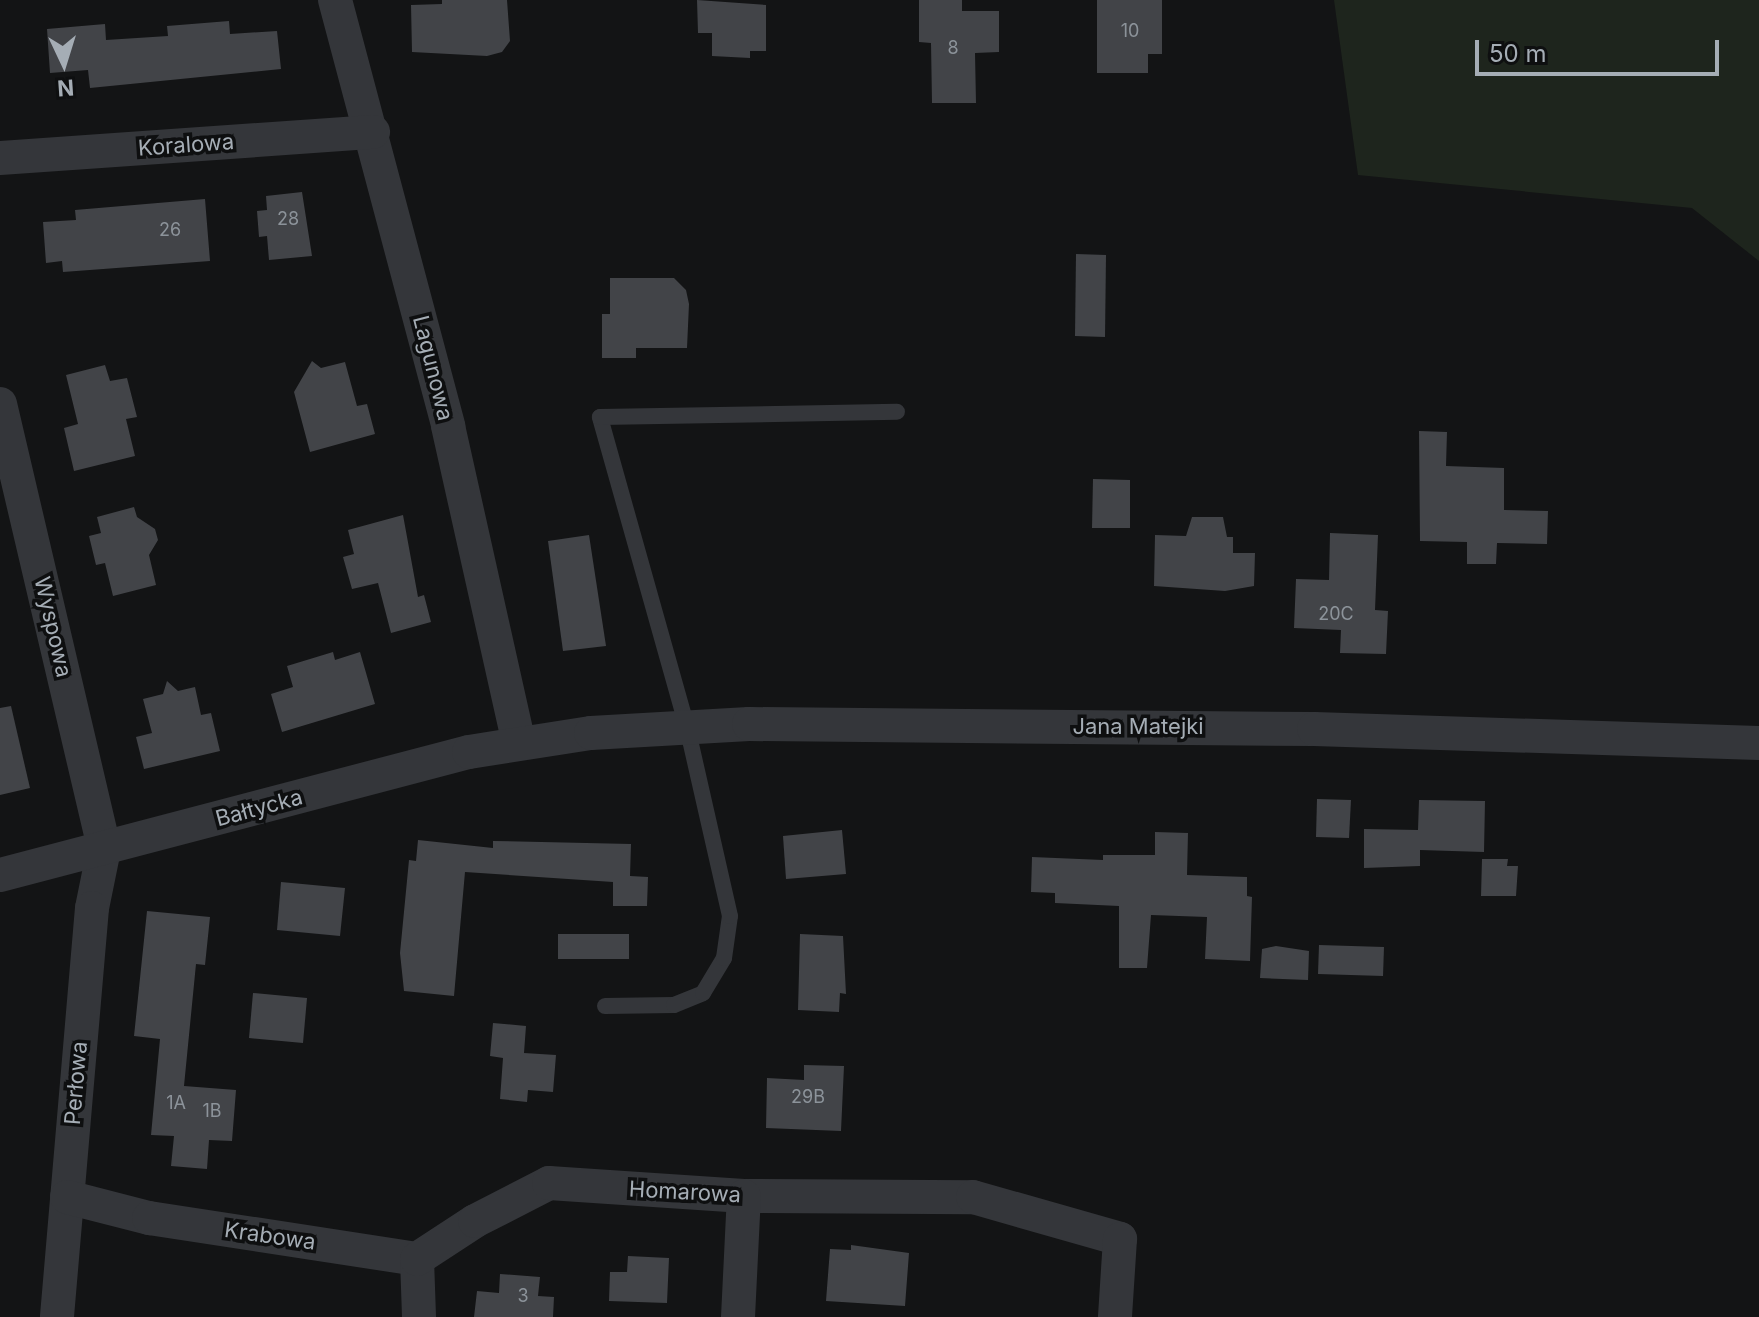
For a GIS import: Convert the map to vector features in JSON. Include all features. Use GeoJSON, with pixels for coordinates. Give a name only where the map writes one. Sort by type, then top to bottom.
{"type":"FeatureCollection","features":[{"type":"Feature","properties":{"kind":"street","name":"Lagunowa"},"geometry":{"type":"LineString","coordinates":[[335,0],[373,132],[448,426],[518,740]]}},
{"type":"Feature","properties":{"kind":"street","name":"Koralowa"},"geometry":{"type":"LineString","coordinates":[[0,158],[373,132]]}},
{"type":"Feature","properties":{"kind":"street","name":"Wyspowa"},"geometry":{"type":"LineString","coordinates":[[0,404],[9,481],[104,849]]}},
{"type":"Feature","properties":{"kind":"street","name":"Jana Matejki"},"geometry":{"type":"LineString","coordinates":[[518,740],[687,727],[1314,729],[1759,743]]}},
{"type":"Feature","properties":{"kind":"street","name":"Bałtycka"},"geometry":{"type":"LineString","coordinates":[[0,875],[518,740]]}},
{"type":"Feature","properties":{"kind":"street","name":"Perłowa"},"geometry":{"type":"LineString","coordinates":[[57,1317],[92,908],[104,849]]}},
{"type":"Feature","properties":{"kind":"street","name":"Homarowa"},"geometry":{"type":"LineString","coordinates":[[417,1259],[475,1221],[549,1183],[744,1196],[973,1197],[1120,1239],[1115,1317]]}},
{"type":"Feature","properties":{"kind":"street"},"geometry":{"type":"LineString","coordinates":[[738,1317],[744,1196]]}},
{"type":"Feature","properties":{"kind":"street","name":"Krabowa"},"geometry":{"type":"LineString","coordinates":[[67,1197],[149,1218],[417,1259]]}},
{"type":"Feature","properties":{"kind":"street"},"geometry":{"type":"LineString","coordinates":[[417,1259],[419,1317]]}},
{"type":"Feature","properties":{"kind":"lane"},"geometry":{"type":"LineString","coordinates":[[605,1006],[674,1005],[703,993],[724,958],[730,916],[687,727],[600,417],[897,412]]}},
{"type":"Feature","properties":{"kind":"shaded area"},"geometry":{"type":"Polygon","coordinates":[[[1334,0],[1759,0],[1759,261],[1692,208],[1358,175],[1334,0]]]}},
{"type":"Feature","properties":{"kind":"building"},"geometry":{"type":"Polygon","coordinates":[[[442,0],[507,0],[510,41],[502,52],[487,56],[412,52],[411,5],[442,4],[442,0]]]}},
{"type":"Feature","properties":{"kind":"building"},"geometry":{"type":"Polygon","coordinates":[[[697,0],[766,5],[766,51],[750,51],[750,58],[712,56],[712,33],[698,33],[697,0]]]}},
{"type":"Feature","properties":{"kind":"building"},"geometry":{"type":"Polygon","coordinates":[[[919,0],[962,0],[962,11],[999,11],[999,52],[975,53],[976,103],[932,103],[931,43],[919,42],[919,0]]]}},
{"type":"Feature","properties":{"kind":"building"},"geometry":{"type":"Polygon","coordinates":[[[1097,0],[1162,0],[1162,54],[1148,54],[1148,73],[1097,73],[1097,0]]]}},
{"type":"Feature","properties":{"kind":"building"},"geometry":{"type":"Polygon","coordinates":[[[229,21],[230,34],[277,31],[281,69],[90,88],[88,70],[50,73],[47,29],[105,24],[106,40],[168,36],[167,26],[229,21]]]}},
{"type":"Feature","properties":{"kind":"building"},"geometry":{"type":"Polygon","coordinates":[[[302,192],[312,256],[269,260],[267,236],[259,237],[257,211],[267,210],[266,196],[302,192]]]}},
{"type":"Feature","properties":{"kind":"building"},"geometry":{"type":"Polygon","coordinates":[[[205,199],[210,261],[63,272],[62,261],[46,263],[43,222],[76,220],[75,210],[205,199]]]}},
{"type":"Feature","properties":{"kind":"building"},"geometry":{"type":"Polygon","coordinates":[[[1076,254],[1106,255],[1105,337],[1075,336],[1076,254]]]}},
{"type":"Feature","properties":{"kind":"building"},"geometry":{"type":"Polygon","coordinates":[[[610,278],[674,278],[686,290],[689,304],[687,348],[636,348],[636,358],[602,358],[602,314],[610,314],[610,278]]]}},
{"type":"Feature","properties":{"kind":"building"},"geometry":{"type":"Polygon","coordinates":[[[312,361],[321,368],[345,362],[357,406],[367,404],[375,434],[310,452],[294,392],[312,361]]]}},
{"type":"Feature","properties":{"kind":"building"},"geometry":{"type":"Polygon","coordinates":[[[105,365],[110,381],[127,378],[137,417],[126,419],[135,456],[74,471],[64,428],[78,424],[66,375],[105,365]]]}},
{"type":"Feature","properties":{"kind":"building"},"geometry":{"type":"Polygon","coordinates":[[[1419,431],[1447,432],[1446,466],[1504,468],[1504,510],[1548,511],[1547,544],[1497,543],[1496,564],[1467,564],[1467,542],[1420,541],[1419,431]]]}},
{"type":"Feature","properties":{"kind":"building"},"geometry":{"type":"Polygon","coordinates":[[[1093,479],[1130,480],[1130,528],[1092,528],[1093,479]]]}},
{"type":"Feature","properties":{"kind":"building"},"geometry":{"type":"Polygon","coordinates":[[[134,507],[137,517],[155,529],[158,540],[149,555],[156,585],[113,596],[105,563],[96,565],[89,536],[101,533],[97,517],[134,507]]]}},
{"type":"Feature","properties":{"kind":"building"},"geometry":{"type":"Polygon","coordinates":[[[403,515],[418,597],[424,595],[431,622],[391,633],[378,583],[352,589],[343,557],[354,554],[348,530],[403,515]]]}},
{"type":"Feature","properties":{"kind":"building"},"geometry":{"type":"Polygon","coordinates":[[[1192,517],[1223,517],[1227,537],[1233,537],[1233,553],[1255,553],[1254,586],[1225,591],[1154,586],[1155,535],[1186,536],[1192,517]]]}},
{"type":"Feature","properties":{"kind":"building"},"geometry":{"type":"Polygon","coordinates":[[[1330,533],[1378,535],[1375,610],[1388,611],[1386,654],[1340,653],[1341,630],[1294,628],[1296,579],[1329,580],[1330,533]]]}},
{"type":"Feature","properties":{"kind":"building"},"geometry":{"type":"Polygon","coordinates":[[[589,535],[606,646],[563,651],[548,541],[589,535]]]}},
{"type":"Feature","properties":{"kind":"building"},"geometry":{"type":"Polygon","coordinates":[[[333,652],[335,660],[360,652],[375,704],[282,732],[271,694],[293,687],[287,666],[333,652]]]}},
{"type":"Feature","properties":{"kind":"building"},"geometry":{"type":"Polygon","coordinates":[[[167,681],[178,691],[195,687],[201,715],[211,713],[220,751],[144,769],[136,737],[152,733],[143,699],[163,694],[167,681]]]}},
{"type":"Feature","properties":{"kind":"building"},"geometry":{"type":"Polygon","coordinates":[[[11,706],[30,788],[0,795],[0,708],[11,706]]]}},
{"type":"Feature","properties":{"kind":"building"},"geometry":{"type":"Polygon","coordinates":[[[1317,799],[1351,800],[1349,838],[1316,837],[1317,799]]]}},
{"type":"Feature","properties":{"kind":"building"},"geometry":{"type":"Polygon","coordinates":[[[1419,800],[1485,801],[1484,852],[1420,850],[1420,866],[1364,868],[1364,829],[1418,830],[1419,800]]]}},
{"type":"Feature","properties":{"kind":"building"},"geometry":{"type":"Polygon","coordinates":[[[842,830],[846,874],[786,879],[783,836],[842,830]]]}},
{"type":"Feature","properties":{"kind":"building"},"geometry":{"type":"Polygon","coordinates":[[[1155,832],[1188,833],[1187,875],[1247,877],[1247,896],[1252,897],[1250,961],[1205,959],[1207,917],[1151,915],[1147,968],[1119,968],[1119,906],[1055,903],[1055,893],[1031,892],[1032,857],[1103,860],[1103,855],[1155,855],[1155,832]]]}},
{"type":"Feature","properties":{"kind":"building"},"geometry":{"type":"Polygon","coordinates":[[[418,840],[493,848],[493,841],[631,844],[630,876],[648,877],[647,906],[613,906],[613,882],[465,872],[454,996],[404,991],[400,953],[409,860],[416,861],[418,840]]]}},
{"type":"Feature","properties":{"kind":"building"},"geometry":{"type":"Polygon","coordinates":[[[1482,859],[1508,859],[1507,866],[1518,866],[1516,896],[1481,896],[1482,859]]]}},
{"type":"Feature","properties":{"kind":"building"},"geometry":{"type":"Polygon","coordinates":[[[281,882],[345,888],[340,936],[277,930],[281,882]]]}},
{"type":"Feature","properties":{"kind":"building"},"geometry":{"type":"Polygon","coordinates":[[[147,911],[210,917],[205,965],[196,964],[184,1086],[236,1090],[232,1141],[209,1140],[207,1169],[171,1166],[174,1136],[151,1135],[160,1039],[134,1036],[147,911]]]}},
{"type":"Feature","properties":{"kind":"building"},"geometry":{"type":"Polygon","coordinates":[[[558,934],[629,934],[629,959],[558,959],[558,934]]]}},
{"type":"Feature","properties":{"kind":"building"},"geometry":{"type":"Polygon","coordinates":[[[800,934],[843,936],[846,994],[840,993],[839,1012],[798,1010],[800,934]]]}},
{"type":"Feature","properties":{"kind":"building"},"geometry":{"type":"Polygon","coordinates":[[[1319,945],[1384,947],[1383,976],[1318,974],[1319,945]]]}},
{"type":"Feature","properties":{"kind":"building"},"geometry":{"type":"Polygon","coordinates":[[[1276,946],[1309,951],[1308,980],[1260,978],[1262,949],[1276,946]]]}},
{"type":"Feature","properties":{"kind":"building"},"geometry":{"type":"Polygon","coordinates":[[[253,993],[307,998],[303,1043],[249,1038],[253,993]]]}},
{"type":"Feature","properties":{"kind":"building"},"geometry":{"type":"Polygon","coordinates":[[[493,1023],[526,1026],[524,1053],[556,1055],[553,1092],[528,1090],[527,1102],[500,1099],[503,1058],[490,1056],[493,1023]]]}},
{"type":"Feature","properties":{"kind":"building"},"geometry":{"type":"Polygon","coordinates":[[[804,1065],[844,1066],[841,1131],[766,1128],[767,1078],[804,1080],[804,1065]]]}},
{"type":"Feature","properties":{"kind":"building"},"geometry":{"type":"Polygon","coordinates":[[[851,1245],[909,1253],[905,1306],[826,1301],[830,1249],[851,1250],[851,1245]]]}},
{"type":"Feature","properties":{"kind":"building"},"geometry":{"type":"Polygon","coordinates":[[[628,1256],[669,1258],[667,1303],[609,1301],[610,1272],[627,1272],[628,1256]]]}},
{"type":"Feature","properties":{"kind":"building"},"geometry":{"type":"Polygon","coordinates":[[[500,1274],[540,1277],[538,1296],[554,1297],[553,1317],[474,1317],[477,1291],[499,1293],[500,1274]]]}}]}
